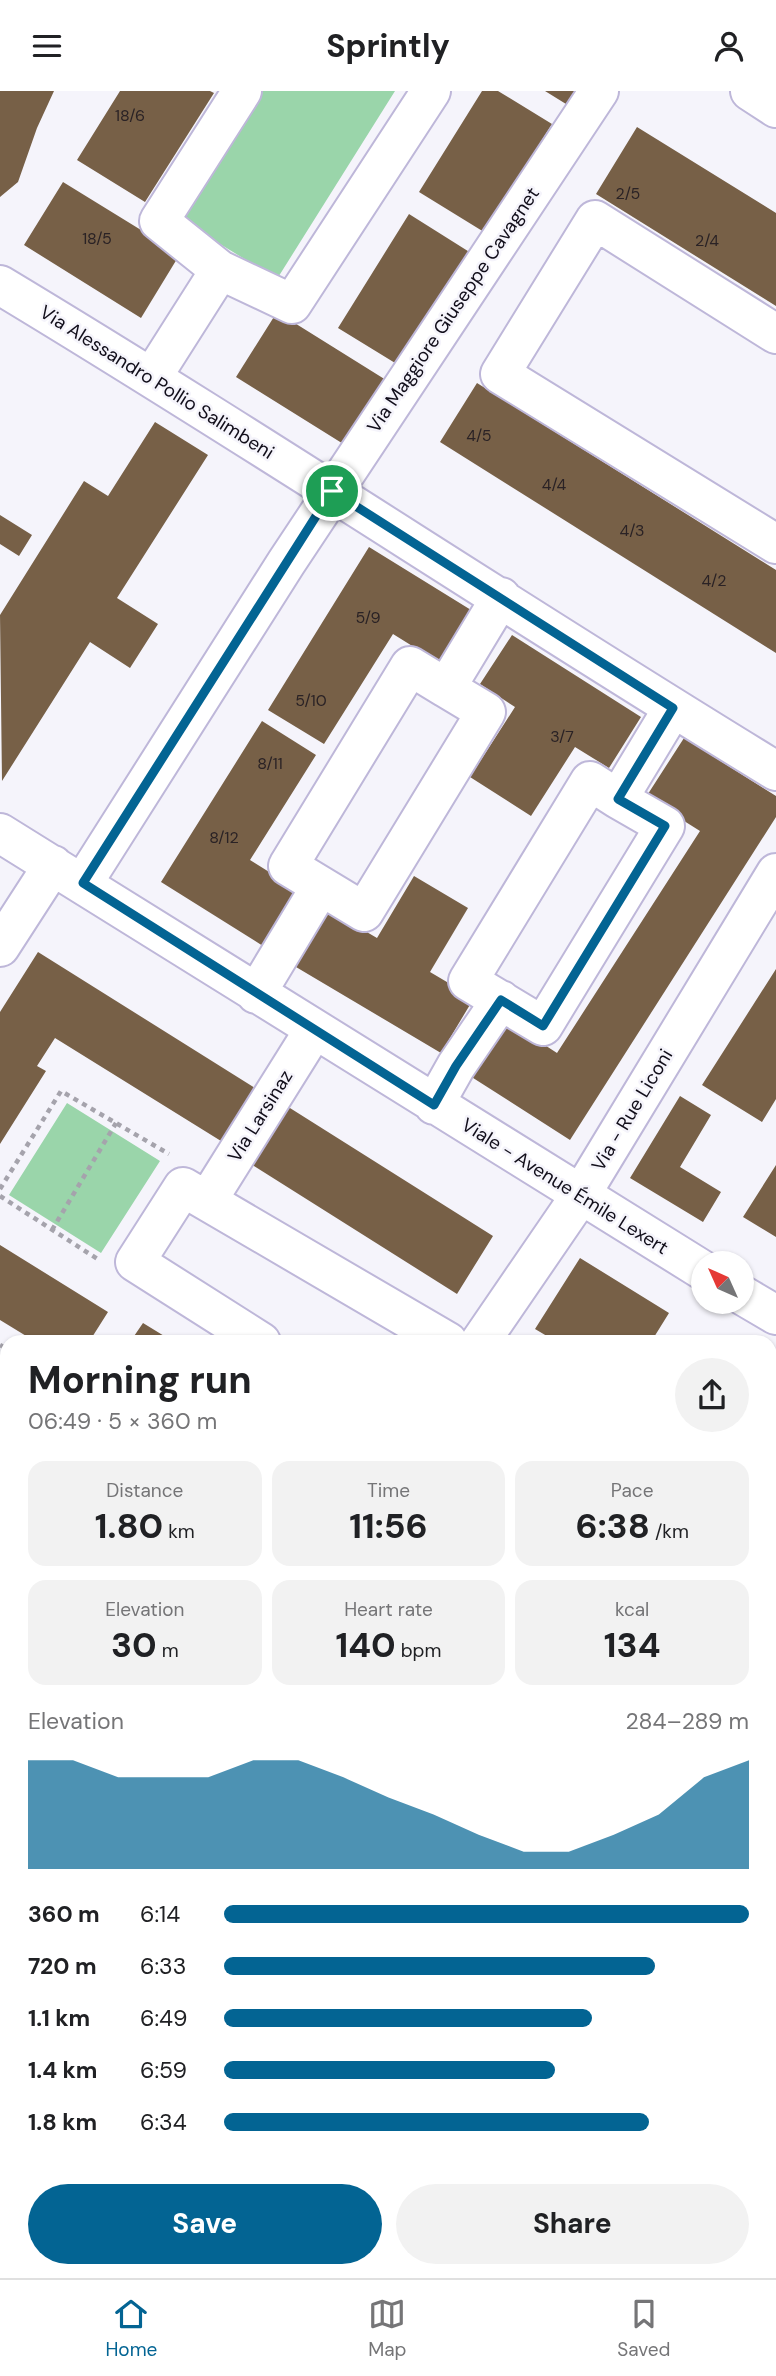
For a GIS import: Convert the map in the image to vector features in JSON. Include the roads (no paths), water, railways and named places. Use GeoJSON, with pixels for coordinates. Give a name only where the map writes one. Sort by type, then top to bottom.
{"type":"FeatureCollection","features":[{"type":"Feature","properties":{"kind":"street"},"geometry":{"type":"LineString","coordinates":[[242,91],[159,221],[220,270],[292,304],[431,91]]}},
{"type":"Feature","properties":{"kind":"street","name":"Via Maggiore Giuseppe Cavagnet"},"geometry":{"type":"LineString","coordinates":[[0,947],[139,796],[332,491],[599,91]]}},
{"type":"Feature","properties":{"kind":"street"},"geometry":{"type":"LineString","coordinates":[[750,91],[776,108]]}},
{"type":"Feature","properties":{"kind":"street"},"geometry":{"type":"LineString","coordinates":[[776,334],[595,220],[500,374],[776,544]]}},
{"type":"Feature","properties":{"kind":"street"},"geometry":{"type":"LineString","coordinates":[[152,377],[220,270]]}},
{"type":"Feature","properties":{"kind":"street","name":"Via Alessandro Pollio Salimbeni"},"geometry":{"type":"LineString","coordinates":[[0,285],[152,377],[776,771]]}},
{"type":"Feature","properties":{"kind":"street"},"geometry":{"type":"LineString","coordinates":[[446,688],[501,597]]}},
{"type":"Feature","properties":{"kind":"street"},"geometry":{"type":"LineString","coordinates":[[410,666],[446,688],[486,712],[364,912],[288,866],[410,666]]}},
{"type":"Feature","properties":{"kind":"street"},"geometry":{"type":"LineString","coordinates":[[618,799],[673,708]]}},
{"type":"Feature","properties":{"kind":"street"},"geometry":{"type":"LineString","coordinates":[[590,781],[618,799],[665,826],[543,1026],[468,981],[590,781]]}},
{"type":"Feature","properties":{"kind":"street","name":"Viale - Avenue Émile Lexert"},"geometry":{"type":"LineString","coordinates":[[0,833],[691,1263]]}},
{"type":"Feature","properties":{"kind":"street","name":"Via - Rue Liconi"},"geometry":{"type":"LineString","coordinates":[[485,1335],[580,1196],[776,873]]}},
{"type":"Feature","properties":{"kind":"street"},"geometry":{"type":"LineString","coordinates":[[256,993],[321,886]]}},
{"type":"Feature","properties":{"kind":"street"},"geometry":{"type":"LineString","coordinates":[[434,1105],[456,1066],[501,1000]]}},
{"type":"Feature","properties":{"kind":"street","name":"Via Larsinaz"},"geometry":{"type":"LineString","coordinates":[[207,1202],[314,1030]]}},
{"type":"Feature","properties":{"kind":"street"},"geometry":{"type":"LineString","coordinates":[[250,1335],[135,1262],[183,1187],[436,1335]]}},
{"type":"Feature","properties":{"kind":"street"},"geometry":{"type":"LineString","coordinates":[[754,1302],[776,1315]]}}]}
